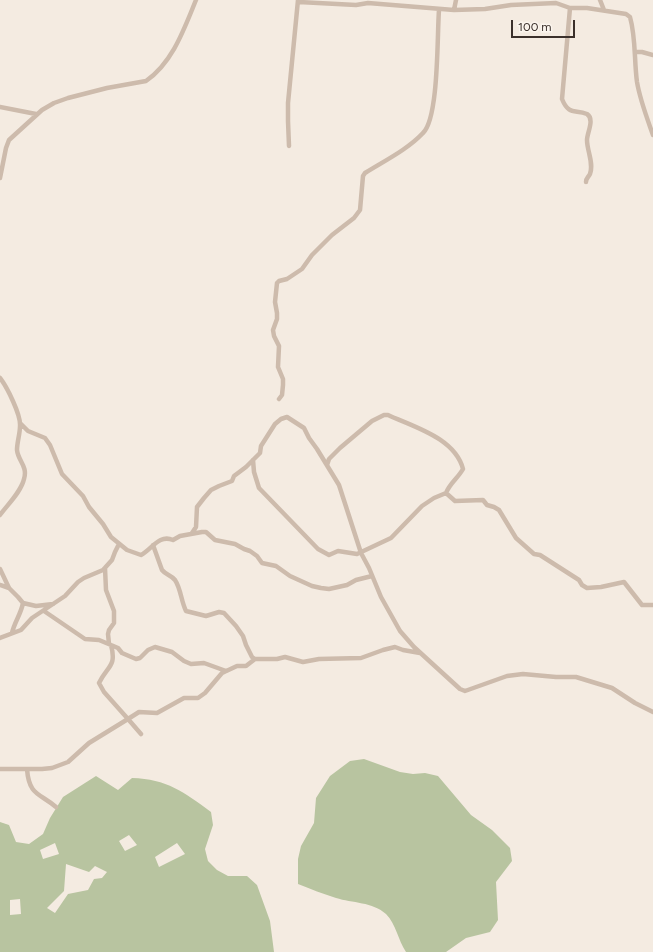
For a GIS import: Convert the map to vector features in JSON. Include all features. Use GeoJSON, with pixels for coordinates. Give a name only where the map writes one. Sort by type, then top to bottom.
{"type":"FeatureCollection","features":[{"type":"Feature","properties":{"kind":"street"},"geometry":{"type":"LineString","coordinates":[[0,178],[9,140],[36,114],[54,102],[107,88],[146,81],[160,66],[179,41],[196,0]]}},
{"type":"Feature","properties":{"kind":"street"},"geometry":{"type":"LineString","coordinates":[[454,10],[456,0]]}},
{"type":"Feature","properties":{"kind":"street"},"geometry":{"type":"LineString","coordinates":[[600,0],[604,10]]}},
{"type":"Feature","properties":{"kind":"street"},"geometry":{"type":"LineString","coordinates":[[289,146],[288,103],[299,1],[356,5],[368,3],[424,7],[439,10],[485,9],[511,5],[556,3],[570,8],[604,10],[626,14],[630,17],[636,52],[640,96],[653,135]]}},
{"type":"Feature","properties":{"kind":"street"},"geometry":{"type":"LineString","coordinates":[[570,8],[562,99],[568,109],[574,112],[587,114],[590,117],[591,122],[587,142],[591,157],[590,174],[586,178],[586,182]]}},
{"type":"Feature","properties":{"kind":"street"},"geometry":{"type":"LineString","coordinates":[[278,399],[282,395],[283,379],[278,367],[279,346],[274,336],[277,320],[275,302],[277,283],[287,279],[302,269],[312,254],[332,235],[354,218],[360,210],[363,176],[365,173],[408,145],[424,133],[427,128],[430,121],[435,90],[439,10]]}},
{"type":"Feature","properties":{"kind":"street"},"geometry":{"type":"LineString","coordinates":[[636,52],[653,55]]}},
{"type":"Feature","properties":{"kind":"street"},"geometry":{"type":"LineString","coordinates":[[0,107],[36,114]]}},
{"type":"Feature","properties":{"kind":"street"},"geometry":{"type":"LineString","coordinates":[[0,378],[20,417],[17,449],[24,466],[25,479],[18,492],[0,515]]}},
{"type":"Feature","properties":{"kind":"street"},"geometry":{"type":"LineString","coordinates":[[253,460],[254,472],[259,488],[318,549],[329,555],[338,551],[357,554],[361,553],[391,538],[422,506],[434,498],[446,493],[449,485],[460,475],[463,469],[452,450],[431,434],[384,414],[372,421],[340,448],[329,459],[327,465]]}},
{"type":"Feature","properties":{"kind":"street"},"geometry":{"type":"LineString","coordinates":[[192,533],[196,527],[197,507],[204,498],[211,490],[232,481],[234,476],[260,453],[261,446],[275,424],[281,419],[287,417],[304,428],[340,485],[361,553],[381,597],[400,631],[452,683],[465,691],[507,676],[514,675],[523,674],[556,678],[576,677],[612,688],[635,703],[653,712]]}},
{"type":"Feature","properties":{"kind":"street"},"geometry":{"type":"LineString","coordinates":[[20,424],[28,431],[45,438],[50,445],[62,474],[83,496],[89,507],[103,524],[111,537],[128,550],[141,555],[147,552],[161,539],[168,537],[173,540],[180,536],[192,533],[206,532],[215,540],[235,544],[258,556],[262,563],[276,566],[290,576],[312,586],[330,589],[347,585],[356,580],[372,576]]}},
{"type":"Feature","properties":{"kind":"street"},"geometry":{"type":"LineString","coordinates":[[446,493],[455,501],[483,500],[486,505],[499,510],[516,538],[534,554],[540,555],[579,580],[582,585],[587,588],[601,587],[624,582],[642,605],[653,605]]}},
{"type":"Feature","properties":{"kind":"street"},"geometry":{"type":"LineString","coordinates":[[0,638],[21,630],[32,618],[44,612],[84,578],[105,568],[112,560],[119,544]]}},
{"type":"Feature","properties":{"kind":"street"},"geometry":{"type":"LineString","coordinates":[[153,545],[162,570],[164,573],[171,576],[175,581],[182,604],[186,611],[206,616],[219,612],[224,613],[243,636],[252,657],[255,659]]}},
{"type":"Feature","properties":{"kind":"street"},"geometry":{"type":"LineString","coordinates":[[0,568],[10,588],[23,603],[36,606],[54,604]]}},
{"type":"Feature","properties":{"kind":"street"},"geometry":{"type":"LineString","coordinates":[[105,568],[106,590],[114,611],[114,623],[109,630],[110,645],[114,654],[113,662],[99,683],[104,692],[141,734]]}},
{"type":"Feature","properties":{"kind":"street"},"geometry":{"type":"LineString","coordinates":[[0,585],[10,588]]}},
{"type":"Feature","properties":{"kind":"street"},"geometry":{"type":"LineString","coordinates":[[12,633],[23,603]]}},
{"type":"Feature","properties":{"kind":"street"},"geometry":{"type":"LineString","coordinates":[[44,612],[85,639],[99,640],[118,648],[122,653],[136,659],[140,658],[148,650],[155,647],[172,652],[184,661],[191,664],[204,663],[226,671]]}},
{"type":"Feature","properties":{"kind":"street"},"geometry":{"type":"LineString","coordinates":[[0,769],[52,768],[68,762],[89,743],[139,712],[157,713],[184,698],[198,698],[205,693],[222,673],[237,666],[246,666],[255,659],[277,659],[285,657],[303,662],[319,659],[361,658],[395,647],[422,654]]}},
{"type":"Feature","properties":{"kind":"street"},"geometry":{"type":"LineString","coordinates":[[27,769],[29,780],[35,793],[56,807]]}},
{"type":"Feature","properties":{"kind":"green space"},"geometry":{"type":"Polygon","coordinates":[[[364,759],[400,772],[413,774],[425,773],[438,776],[471,815],[492,830],[510,848],[512,861],[496,882],[498,920],[490,932],[466,938],[446,952],[406,952],[392,922],[381,910],[369,905],[336,898],[298,884],[298,859],[301,846],[314,823],[316,798],[330,776],[350,761],[364,759]]]}},
{"type":"Feature","properties":{"kind":"green space"},"geometry":{"type":"Polygon","coordinates":[[[96,776],[118,790],[132,778],[144,779],[165,784],[174,788],[211,812],[213,825],[205,849],[208,861],[217,870],[228,876],[247,876],[257,885],[270,921],[274,952],[0,952],[0,822],[9,825],[16,842],[29,844],[43,834],[50,818],[63,797],[96,776]],[[129,835],[119,841],[125,851],[137,845],[129,835]],[[55,843],[40,850],[43,859],[59,854],[55,843]],[[177,843],[155,857],[159,867],[185,854],[177,843]],[[66,864],[64,891],[47,908],[55,913],[68,894],[88,890],[94,879],[102,878],[107,872],[95,866],[89,872],[66,864]],[[20,899],[10,900],[10,915],[21,914],[20,899]]]}}]}
